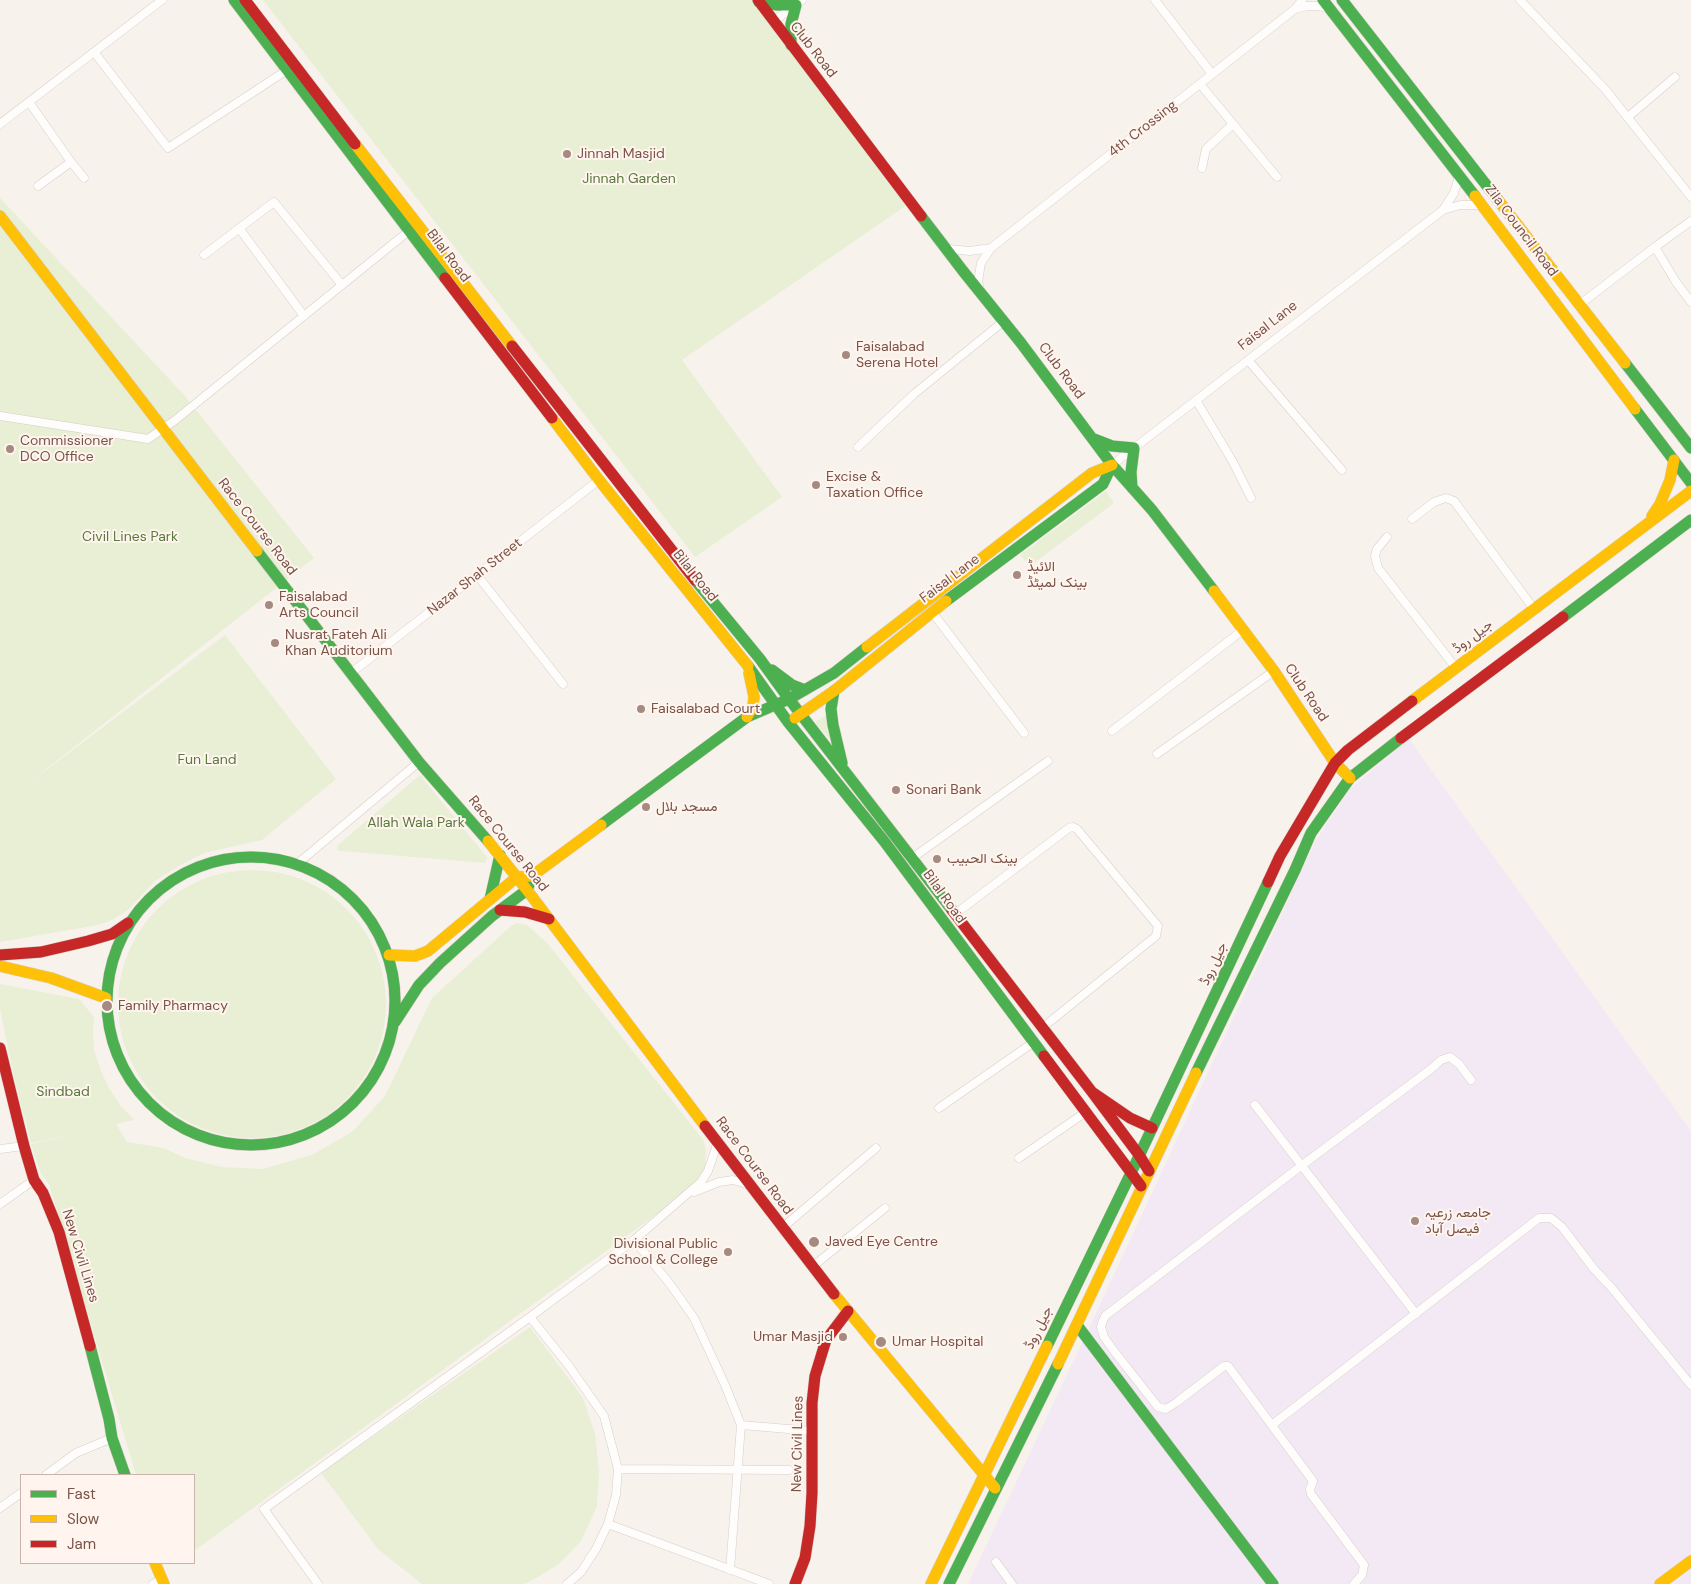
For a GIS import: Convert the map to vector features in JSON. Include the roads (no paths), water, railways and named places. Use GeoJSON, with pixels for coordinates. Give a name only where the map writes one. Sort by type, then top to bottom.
{"type":"FeatureCollection","features":[{"type":"Feature","properties":{"kind":"main road","name":"Bilal Road"},"geometry":{"type":"LineString","coordinates":[[234,0],[600,480],[746,665],[788,722],[884,841],[1141,1186]]}},
{"type":"Feature","properties":{"kind":"main road","name":"Bilal Road"},"geometry":{"type":"LineString","coordinates":[[246,0],[416,223],[648,520],[760,659],[1092,1092],[1149,1171]]}},
{"type":"Feature","properties":{"kind":"main road","name":"Zila Council Road"},"geometry":{"type":"LineString","coordinates":[[1342,0],[1691,448]]}},
{"type":"Feature","properties":{"kind":"main road"},"geometry":{"type":"LineString","coordinates":[[758,1],[777,5],[799,2]]}},
{"type":"Feature","properties":{"kind":"main road","name":"Club Road"},"geometry":{"type":"LineString","coordinates":[[758,1],[1112,464],[1152,510],[1274,671],[1334,763],[1350,778]]}},
{"type":"Feature","properties":{"kind":"main road"},"geometry":{"type":"LineString","coordinates":[[791,45],[790,24],[799,2]]}},
{"type":"Feature","properties":{"kind":"main road","name":"Zila Council Road"},"geometry":{"type":"LineString","coordinates":[[1327,4],[1484,208],[1691,483]]}},
{"type":"Feature","properties":{"kind":"main road","name":"Race Course Road"},"geometry":{"type":"LineString","coordinates":[[0,216],[419,762],[517,877],[812,1267],[983,1476],[995,1488]]}},
{"type":"Feature","properties":{"kind":"main road"},"geometry":{"type":"LineString","coordinates":[[1092,438],[1112,446],[1134,448],[1131,472],[1132,488]]}},
{"type":"Feature","properties":{"kind":"main road"},"geometry":{"type":"LineString","coordinates":[[1647,525],[1664,496],[1674,460]]}},
{"type":"Feature","properties":{"kind":"main road","name":"Faisal Lane"},"geometry":{"type":"LineString","coordinates":[[788,722],[834,691],[932,612],[1103,484],[1112,464]]}},
{"type":"Feature","properties":{"kind":"main road","name":"Faisal Lane"},"geometry":{"type":"LineString","coordinates":[[532,876],[747,717],[789,699],[834,673],[1092,473],[1112,464]]}},
{"type":"Feature","properties":{"kind":"main road","name":"جیل روڈ"},"geometry":{"type":"LineString","coordinates":[[931,1584],[1131,1173],[1280,856],[1334,763],[1348,750],[1691,491]]}},
{"type":"Feature","properties":{"kind":"main road"},"geometry":{"type":"LineString","coordinates":[[949,1584],[1077,1325],[1141,1186],[1291,879],[1311,833],[1350,778],[1369,762],[1691,520]]}},
{"type":"Feature","properties":{"kind":"main road"},"geometry":{"type":"LineString","coordinates":[[1678,530],[1691,528]]}},
{"type":"Feature","properties":{"kind":"main road"},"geometry":{"type":"LineString","coordinates":[[760,659],[778,676],[792,685],[805,690]]}},
{"type":"Feature","properties":{"kind":"main road"},"geometry":{"type":"LineString","coordinates":[[746,665],[753,686],[754,697],[753,706],[747,717]]}},
{"type":"Feature","properties":{"kind":"main road"},"geometry":{"type":"LineString","coordinates":[[834,691],[833,725],[844,770]]}},
{"type":"Feature","properties":{"kind":"main road"},"geometry":{"type":"LineString","coordinates":[[490,899],[500,855]]}},
{"type":"Feature","properties":{"kind":"main road"},"geometry":{"type":"LineString","coordinates":[[229,858],[272,858],[297,864],[329,879],[353,898],[372,922],[389,955],[396,998],[390,1044],[382,1064],[357,1099],[341,1114],[304,1136],[261,1145],[239,1145],[197,1135],[177,1125],[144,1098],[130,1080],[112,1041],[106,998],[109,971],[117,945],[130,922],[140,908],[166,884],[180,875],[204,865],[229,858]]}},
{"type":"Feature","properties":{"kind":"main road"},"geometry":{"type":"LineString","coordinates":[[389,955],[415,956],[428,951],[517,877],[532,876],[527,890],[500,910],[446,957],[419,985],[394,1022]]}},
{"type":"Feature","properties":{"kind":"main road"},"geometry":{"type":"LineString","coordinates":[[500,910],[525,912],[549,919]]}},
{"type":"Feature","properties":{"kind":"main road"},"geometry":{"type":"LineString","coordinates":[[0,955],[41,952],[88,941],[112,934],[130,922]]}},
{"type":"Feature","properties":{"kind":"main road"},"geometry":{"type":"LineString","coordinates":[[0,966],[51,978],[106,998]]}},
{"type":"Feature","properties":{"kind":"main road","name":"New Civil Lines"},"geometry":{"type":"LineString","coordinates":[[0,1048],[34,1180],[43,1193],[59,1232],[112,1438],[125,1474]]}},
{"type":"Feature","properties":{"kind":"main road"},"geometry":{"type":"LineString","coordinates":[[1092,1092],[1130,1118],[1152,1128]]}},
{"type":"Feature","properties":{"kind":"main road","name":"New Civil Lines"},"geometry":{"type":"LineString","coordinates":[[795,1584],[806,1558],[810,1526],[812,1402],[818,1367],[826,1340],[833,1328],[848,1311]]}},
{"type":"Feature","properties":{"kind":"main road"},"geometry":{"type":"LineString","coordinates":[[1077,1325],[1273,1584]]}},
{"type":"Feature","properties":{"kind":"main road"},"geometry":{"type":"LineString","coordinates":[[1660,1584],[1691,1561]]}},
{"type":"Feature","properties":{"kind":"main road"},"geometry":{"type":"LineString","coordinates":[[155,1564],[160,1582]]}},
{"type":"Feature","properties":{"kind":"street"},"geometry":{"type":"LineString","coordinates":[[0,124],[162,0]]}},
{"type":"Feature","properties":{"kind":"street"},"geometry":{"type":"LineString","coordinates":[[1155,0],[1212,74]]}},
{"type":"Feature","properties":{"kind":"street","name":"4th Crossing"},"geometry":{"type":"LineString","coordinates":[[991,248],[1295,9],[1302,0]]}},
{"type":"Feature","properties":{"kind":"street"},"geometry":{"type":"LineString","coordinates":[[1520,0],[1605,89],[1691,197]]}},
{"type":"Feature","properties":{"kind":"street"},"geometry":{"type":"LineString","coordinates":[[773,22],[799,2]]}},
{"type":"Feature","properties":{"kind":"street"},"geometry":{"type":"LineString","coordinates":[[1295,9],[1327,4]]}},
{"type":"Feature","properties":{"kind":"street"},"geometry":{"type":"LineString","coordinates":[[94,52],[168,148],[288,70]]}},
{"type":"Feature","properties":{"kind":"street"},"geometry":{"type":"LineString","coordinates":[[1628,117],[1675,77]]}},
{"type":"Feature","properties":{"kind":"street"},"geometry":{"type":"LineString","coordinates":[[1200,84],[1277,177]]}},
{"type":"Feature","properties":{"kind":"street"},"geometry":{"type":"LineString","coordinates":[[29,102],[84,178]]}},
{"type":"Feature","properties":{"kind":"street"},"geometry":{"type":"LineString","coordinates":[[1202,168],[1206,149],[1233,124]]}},
{"type":"Feature","properties":{"kind":"street"},"geometry":{"type":"LineString","coordinates":[[38,186],[71,162]]}},
{"type":"Feature","properties":{"kind":"street","name":"Faisal Lane"},"geometry":{"type":"LineString","coordinates":[[1112,464],[1443,210],[1454,193],[1458,174]]}},
{"type":"Feature","properties":{"kind":"street"},"geometry":{"type":"LineString","coordinates":[[204,255],[274,202],[342,285]]}},
{"type":"Feature","properties":{"kind":"street","name":"Faisal Lane"},"geometry":{"type":"LineString","coordinates":[[1443,210],[1460,205],[1478,205],[1484,208]]}},
{"type":"Feature","properties":{"kind":"street"},"geometry":{"type":"LineString","coordinates":[[1579,305],[1655,246],[1691,221]]}},
{"type":"Feature","properties":{"kind":"street"},"geometry":{"type":"LineString","coordinates":[[239,228],[304,316]]}},
{"type":"Feature","properties":{"kind":"street"},"geometry":{"type":"LineString","coordinates":[[0,416],[148,439],[163,429],[410,230]]}},
{"type":"Feature","properties":{"kind":"street"},"geometry":{"type":"LineString","coordinates":[[1655,246],[1676,282],[1691,302]]}},
{"type":"Feature","properties":{"kind":"street"},"geometry":{"type":"LineString","coordinates":[[948,249],[970,251],[991,248]]}},
{"type":"Feature","properties":{"kind":"street"},"geometry":{"type":"LineString","coordinates":[[980,291],[978,282],[981,263],[991,248]]}},
{"type":"Feature","properties":{"kind":"street"},"geometry":{"type":"LineString","coordinates":[[858,447],[914,394],[1004,321]]}},
{"type":"Feature","properties":{"kind":"street"},"geometry":{"type":"LineString","coordinates":[[1248,360],[1342,470]]}},
{"type":"Feature","properties":{"kind":"street"},"geometry":{"type":"LineString","coordinates":[[1196,400],[1233,462],[1251,498]]}},
{"type":"Feature","properties":{"kind":"street","name":"Nazar Shah Street"},"geometry":{"type":"LineString","coordinates":[[350,673],[600,480]]}},
{"type":"Feature","properties":{"kind":"street"},"geometry":{"type":"LineString","coordinates":[[1412,519],[1434,502],[1446,498],[1454,501],[1534,610]]}},
{"type":"Feature","properties":{"kind":"street"},"geometry":{"type":"LineString","coordinates":[[1387,537],[1377,549],[1375,556],[1378,568],[1456,668]]}},
{"type":"Feature","properties":{"kind":"street"},"geometry":{"type":"LineString","coordinates":[[478,575],[563,684]]}},
{"type":"Feature","properties":{"kind":"street"},"geometry":{"type":"LineString","coordinates":[[932,612],[1024,733]]}},
{"type":"Feature","properties":{"kind":"street"},"geometry":{"type":"LineString","coordinates":[[1112,731],[1243,630]]}},
{"type":"Feature","properties":{"kind":"street"},"geometry":{"type":"LineString","coordinates":[[1157,754],[1274,671]]}},
{"type":"Feature","properties":{"kind":"street"},"geometry":{"type":"LineString","coordinates":[[912,859],[1048,761]]}},
{"type":"Feature","properties":{"kind":"street"},"geometry":{"type":"LineString","coordinates":[[297,864],[419,762]]}},
{"type":"Feature","properties":{"kind":"street"},"geometry":{"type":"LineString","coordinates":[[955,914],[1069,828],[1073,827],[1078,828],[1158,926],[1156,936],[1042,1028]]}},
{"type":"Feature","properties":{"kind":"street"},"geometry":{"type":"LineString","coordinates":[[939,1108],[1034,1042]]}},
{"type":"Feature","properties":{"kind":"street"},"geometry":{"type":"LineString","coordinates":[[1354,1584],[1362,1575],[1364,1565],[1311,1494],[1310,1489],[1313,1481],[1228,1366],[1224,1366],[1166,1409],[1158,1406],[1114,1351],[1104,1337],[1101,1327],[1105,1316],[1441,1060],[1450,1057],[1459,1064],[1471,1080]]}},
{"type":"Feature","properties":{"kind":"street"},"geometry":{"type":"LineString","coordinates":[[1255,1105],[1416,1314]]}},
{"type":"Feature","properties":{"kind":"street"},"geometry":{"type":"LineString","coordinates":[[1019,1158],[1086,1112]]}},
{"type":"Feature","properties":{"kind":"street"},"geometry":{"type":"LineString","coordinates":[[318,1584],[264,1509],[634,1240],[701,1182],[708,1170],[718,1142]]}},
{"type":"Feature","properties":{"kind":"street"},"geometry":{"type":"LineString","coordinates":[[0,1149],[24,1146]]}},
{"type":"Feature","properties":{"kind":"street"},"geometry":{"type":"LineString","coordinates":[[782,1228],[876,1148]]}},
{"type":"Feature","properties":{"kind":"street"},"geometry":{"type":"LineString","coordinates":[[0,1204],[34,1180]]}},
{"type":"Feature","properties":{"kind":"street"},"geometry":{"type":"LineString","coordinates":[[688,1195],[705,1186],[719,1182],[733,1180],[750,1185]]}},
{"type":"Feature","properties":{"kind":"street"},"geometry":{"type":"LineString","coordinates":[[812,1267],[885,1208]]}},
{"type":"Feature","properties":{"kind":"street"},"geometry":{"type":"LineString","coordinates":[[1272,1425],[1540,1218],[1551,1218],[1562,1227],[1594,1269],[1691,1385]]}},
{"type":"Feature","properties":{"kind":"street"},"geometry":{"type":"LineString","coordinates":[[634,1240],[670,1284],[694,1318],[741,1425],[730,1570]]}},
{"type":"Feature","properties":{"kind":"street"},"geometry":{"type":"LineString","coordinates":[[530,1317],[569,1366],[604,1416],[618,1469],[616,1495],[608,1524],[596,1549],[581,1572],[567,1584]]}},
{"type":"Feature","properties":{"kind":"street"},"geometry":{"type":"LineString","coordinates":[[741,1425],[812,1431]]}},
{"type":"Feature","properties":{"kind":"street"},"geometry":{"type":"LineString","coordinates":[[47,1474],[76,1453],[112,1438]]}},
{"type":"Feature","properties":{"kind":"street"},"geometry":{"type":"LineString","coordinates":[[618,1469],[789,1470]]}},
{"type":"Feature","properties":{"kind":"street"},"geometry":{"type":"LineString","coordinates":[[0,1508],[20,1494]]}},
{"type":"Feature","properties":{"kind":"street"},"geometry":{"type":"LineString","coordinates":[[608,1524],[769,1584]]}},
{"type":"Feature","properties":{"kind":"street"},"geometry":{"type":"LineString","coordinates":[[996,1562],[1012,1584]]}},
{"type":"Feature","properties":{"kind":"place","name":"Jinnah Masjid"},"geometry":{"type":"Point","coordinates":[567,154]}},
{"type":"Feature","properties":{"kind":"place","name":"Faisalabad Serena Hotel"},"geometry":{"type":"Point","coordinates":[846,355]}},
{"type":"Feature","properties":{"kind":"place","name":"Commissioner DCO Office"},"geometry":{"type":"Point","coordinates":[10,449]}},
{"type":"Feature","properties":{"kind":"place","name":"Excise & Taxation Office"},"geometry":{"type":"Point","coordinates":[816,485]}},
{"type":"Feature","properties":{"kind":"place","name":"الائیڈ بینک لمیٹڈ"},"geometry":{"type":"Point","coordinates":[1017,575]}},
{"type":"Feature","properties":{"kind":"place","name":"Faisalabad Arts Council"},"geometry":{"type":"Point","coordinates":[269,605]}},
{"type":"Feature","properties":{"kind":"place","name":"Nusrat Fateh Ali Khan Auditorium"},"geometry":{"type":"Point","coordinates":[275,643]}},
{"type":"Feature","properties":{"kind":"place","name":"Faisalabad Court"},"geometry":{"type":"Point","coordinates":[641,709]}},
{"type":"Feature","properties":{"kind":"place","name":"Sonari Bank"},"geometry":{"type":"Point","coordinates":[896,790]}},
{"type":"Feature","properties":{"kind":"place","name":"مسجد بلال"},"geometry":{"type":"Point","coordinates":[646,807]}},
{"type":"Feature","properties":{"kind":"place","name":"بينک الحبيب"},"geometry":{"type":"Point","coordinates":[937,859]}},
{"type":"Feature","properties":{"kind":"place","name":"Family Pharmacy"},"geometry":{"type":"Point","coordinates":[107,1006]}},
{"type":"Feature","properties":{"kind":"place","name":"جامعہ زرعیہ فیصل آباد"},"geometry":{"type":"Point","coordinates":[1415,1221]}},
{"type":"Feature","properties":{"kind":"place","name":"Javed Eye Centre"},"geometry":{"type":"Point","coordinates":[814,1242]}},
{"type":"Feature","properties":{"kind":"place","name":"Divisional Public School & College"},"geometry":{"type":"Point","coordinates":[728,1252]}},
{"type":"Feature","properties":{"kind":"place","name":"Umar Masjid"},"geometry":{"type":"Point","coordinates":[843,1337]}},
{"type":"Feature","properties":{"kind":"place","name":"Umar Hospital"},"geometry":{"type":"Point","coordinates":[881,1342]}},
{"type":"Feature","properties":{"kind":"park label","name":"Jinnah Garden"},"geometry":{"type":"Point","coordinates":[629,179]}},
{"type":"Feature","properties":{"kind":"park label","name":"Civil Lines Park"},"geometry":{"type":"Point","coordinates":[130,537]}},
{"type":"Feature","properties":{"kind":"park label","name":"Fun Land"},"geometry":{"type":"Point","coordinates":[207,760]}},
{"type":"Feature","properties":{"kind":"park label","name":"Allah Wala Park"},"geometry":{"type":"Point","coordinates":[416,823]}},
{"type":"Feature","properties":{"kind":"park label","name":"Sindbad"},"geometry":{"type":"Point","coordinates":[63,1092]}}]}
